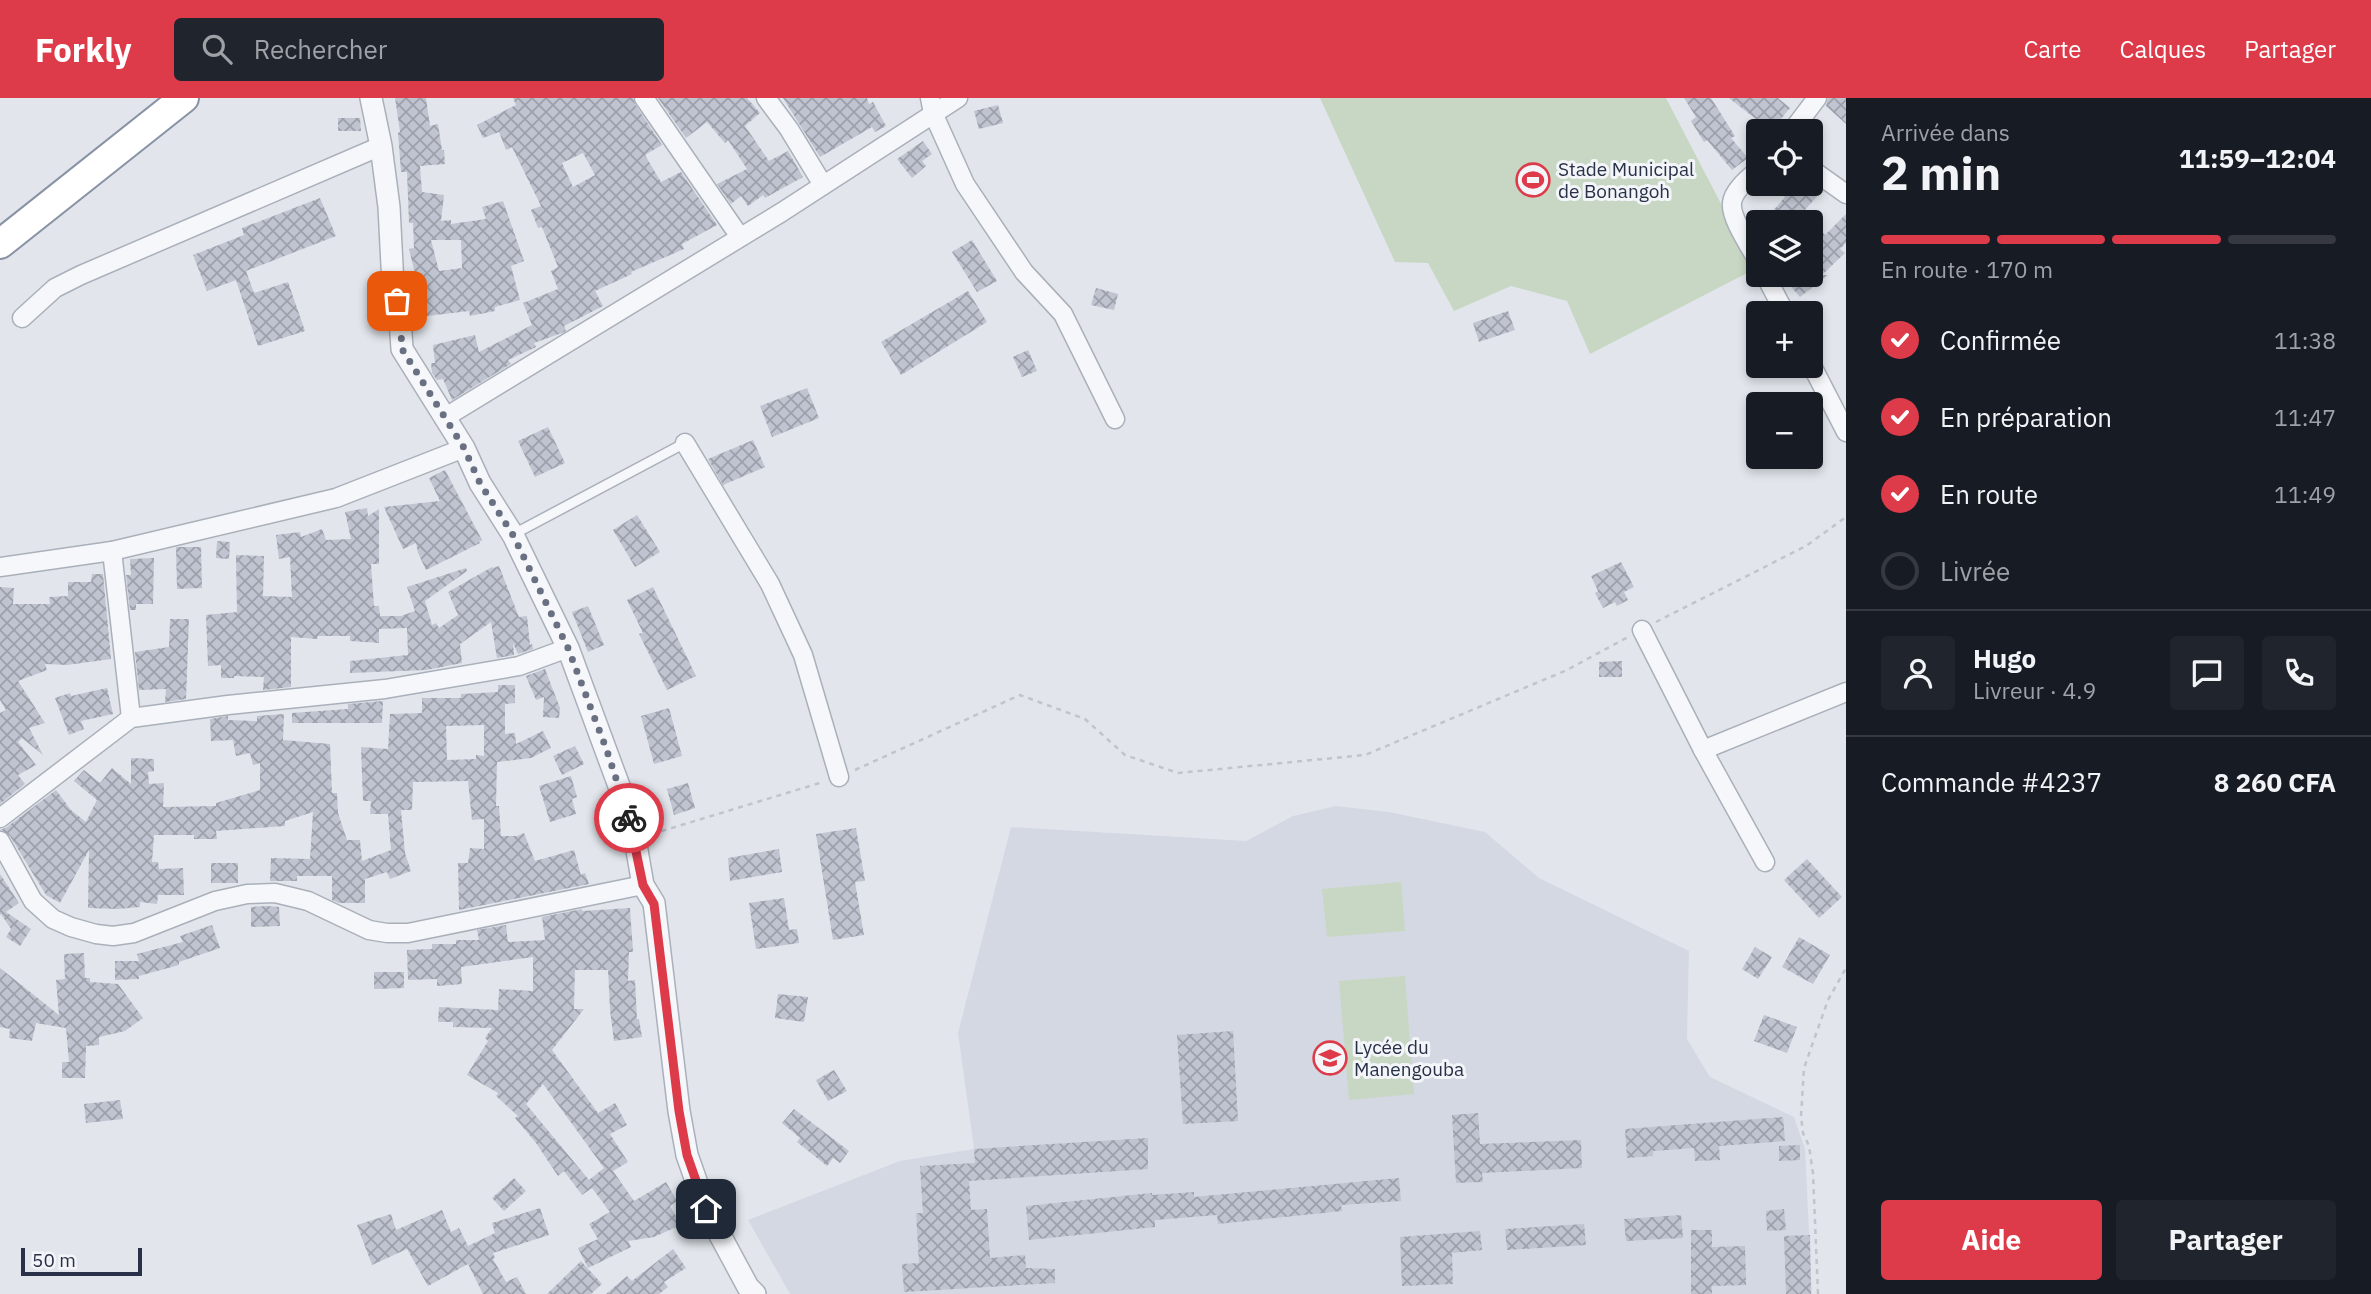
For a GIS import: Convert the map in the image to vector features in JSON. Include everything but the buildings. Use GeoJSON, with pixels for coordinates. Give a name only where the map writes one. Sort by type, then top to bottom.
{"type":"FeatureCollection","features":[{"type":"Feature","properties":{"kind":"highway"},"geometry":{"type":"LineString","coordinates":[[0,244],[184,98]]}},
{"type":"Feature","properties":{"kind":"street"},"geometry":{"type":"LineString","coordinates":[[371,98],[389,207],[393,285],[400,318],[402,349],[464,448],[480,483],[513,535],[568,648],[606,748],[635,839],[643,885],[654,904],[677,1098],[687,1155],[706,1209],[748,1287],[755,1294]]}},
{"type":"Feature","properties":{"kind":"street"},"geometry":{"type":"LineString","coordinates":[[644,98],[740,237]]}},
{"type":"Feature","properties":{"kind":"street"},"geometry":{"type":"LineString","coordinates":[[766,98],[789,129],[823,185]]}},
{"type":"Feature","properties":{"kind":"street"},"geometry":{"type":"LineString","coordinates":[[444,418],[823,185],[932,105],[958,98]]}},
{"type":"Feature","properties":{"kind":"street"},"geometry":{"type":"LineString","coordinates":[[1801,119],[1817,98]]}},
{"type":"Feature","properties":{"kind":"street"},"geometry":{"type":"LineString","coordinates":[[932,105],[965,184],[1024,272],[1063,314],[1115,419]]}},
{"type":"Feature","properties":{"kind":"street"},"geometry":{"type":"LineString","coordinates":[[22,318],[55,288],[80,275],[381,146]]}},
{"type":"Feature","properties":{"kind":"street"},"geometry":{"type":"LineString","coordinates":[[1823,178],[1846,194]]}},
{"type":"Feature","properties":{"kind":"street"},"geometry":{"type":"LineString","coordinates":[[1746,183],[1732,202],[1734,217],[1746,239]]}},
{"type":"Feature","properties":{"kind":"street"},"geometry":{"type":"LineString","coordinates":[[1818,378],[1846,432]]}},
{"type":"Feature","properties":{"kind":"street"},"geometry":{"type":"LineString","coordinates":[[685,443],[770,584],[792,631],[803,655],[839,778]]}},
{"type":"Feature","properties":{"kind":"street"},"geometry":{"type":"LineString","coordinates":[[0,566],[112,551],[336,498],[464,448]]}},
{"type":"Feature","properties":{"kind":"street"},"geometry":{"type":"LineString","coordinates":[[112,551],[131,718]]}},
{"type":"Feature","properties":{"kind":"street"},"geometry":{"type":"LineString","coordinates":[[1642,629],[1703,750],[1765,862]]}},
{"type":"Feature","properties":{"kind":"street"},"geometry":{"type":"LineString","coordinates":[[0,818],[131,718],[385,689],[519,666],[568,648]]}},
{"type":"Feature","properties":{"kind":"street"},"geometry":{"type":"LineString","coordinates":[[1703,750],[1846,692]]}},
{"type":"Feature","properties":{"kind":"street"},"geometry":{"type":"LineString","coordinates":[[0,841],[33,901],[54,919],[71,927],[113,936],[135,933],[215,901],[247,894],[275,893],[307,901],[369,930],[408,933],[643,885]]}},
{"type":"Feature","properties":{"kind":"lane"},"geometry":{"type":"LineString","coordinates":[[513,535],[685,443]]}},
{"type":"Feature","properties":{"kind":"path"},"geometry":{"type":"LineString","coordinates":[[635,839],[839,778],[1020,695],[1085,719],[1125,755],[1178,773],[1365,755],[1567,670],[1806,546],[1846,517]]}},
{"type":"Feature","properties":{"kind":"path"},"geometry":{"type":"LineString","coordinates":[[1818,1294],[1813,1173],[1801,1116],[1804,1069],[1828,1000],[1846,968]]}},
{"type":"Feature","properties":{"kind":"shaded area","name":"Lycée du Manengouba"},"geometry":{"type":"Polygon","coordinates":[[[1336,806],[1389,812],[1485,832],[1539,878],[1689,951],[1687,1039],[1710,1077],[1794,1117],[1805,1149],[1812,1294],[790,1294],[748,1220],[900,1161],[974,1149],[958,1033],[1011,827],[1246,841],[1293,816],[1336,806]]]}},
{"type":"Feature","properties":{"kind":"green space","name":"Stade Municipal de Bonangoh"},"geometry":{"type":"Polygon","coordinates":[[[1320,98],[1666,98],[1746,252],[1746,274],[1590,354],[1567,301],[1511,286],[1454,311],[1428,263],[1395,262],[1320,98]]]}},
{"type":"Feature","properties":{"kind":"green space"},"geometry":{"type":"Polygon","coordinates":[[[1401,882],[1405,931],[1327,937],[1322,889],[1401,882]]]}},
{"type":"Feature","properties":{"kind":"green space"},"geometry":{"type":"Polygon","coordinates":[[[1405,976],[1414,1094],[1349,1100],[1339,981],[1405,976]]]}},
{"type":"Feature","properties":{"kind":"way so far"},"geometry":{"type":"LineString","coordinates":[[397,301],[402,349],[464,448],[480,483],[513,535],[568,648],[629,818]]}},
{"type":"Feature","properties":{"kind":"place","name":"Stade Municipal de Bonangoh"},"geometry":{"type":"Point","coordinates":[1533,180]}},
{"type":"Feature","properties":{"kind":"place","name":"Lycée du Manengouba"},"geometry":{"type":"Point","coordinates":[1330,1058]}},
{"type":"Feature","properties":{"kind":"route"},"geometry":{"type":"LineString","coordinates":[[629,818],[643,885],[654,904],[672,1060],[687,1155],[706,1209]]}}]}
